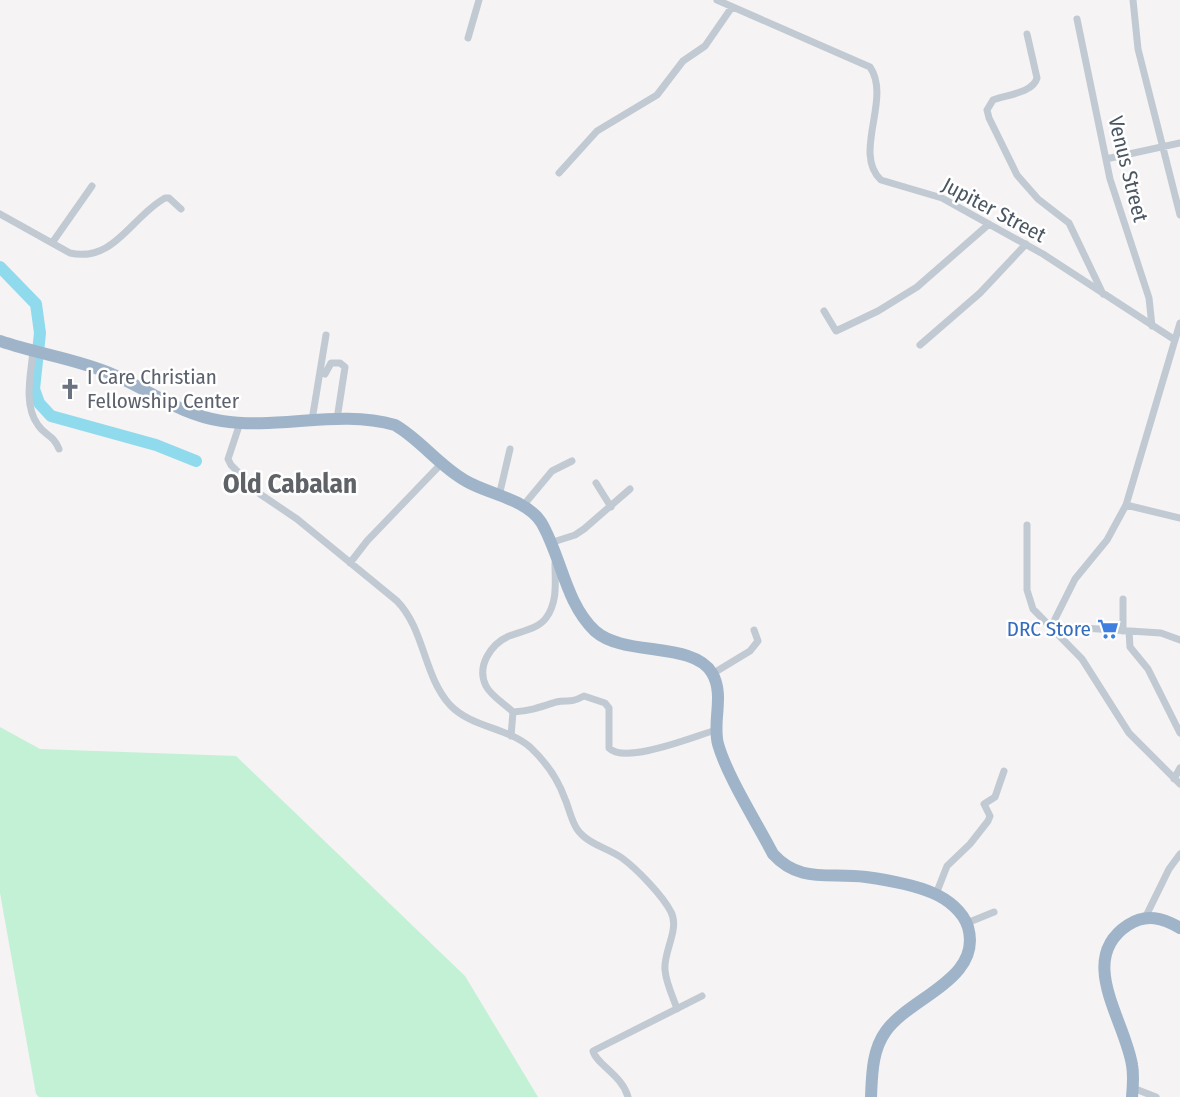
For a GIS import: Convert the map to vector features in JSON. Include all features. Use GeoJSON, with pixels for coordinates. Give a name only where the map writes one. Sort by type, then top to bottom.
{"type":"FeatureCollection","features":[{"type":"Feature","properties":{"kind":"highway"},"geometry":{"type":"LineString","coordinates":[[0,341],[114,375],[183,411],[240,423],[337,419],[383,421],[395,425],[408,432],[441,464],[465,481],[522,507],[541,522],[579,609],[596,631],[614,642],[694,659],[705,665],[712,674],[718,692],[716,730],[721,752],[773,854],[788,868],[817,876],[866,877],[920,887],[936,894],[962,914],[967,923],[969,947],[960,967],[886,1031],[874,1056],[871,1097]]}},
{"type":"Feature","properties":{"kind":"highway"},"geometry":{"type":"LineString","coordinates":[[1133,1092],[1132,1065],[1106,985],[1103,966],[1112,940],[1129,924],[1145,918],[1159,918],[1180,928]]}},
{"type":"Feature","properties":{"kind":"street"},"geometry":{"type":"LineString","coordinates":[[468,38],[479,0]]}},
{"type":"Feature","properties":{"kind":"street","name":"Jupiter Street"},"geometry":{"type":"LineString","coordinates":[[717,0],[870,67],[879,85],[870,146],[873,173],[891,184],[942,198],[1026,244],[1175,340]]}},
{"type":"Feature","properties":{"kind":"street"},"geometry":{"type":"LineString","coordinates":[[1133,0],[1138,49],[1180,215]]}},
{"type":"Feature","properties":{"kind":"street"},"geometry":{"type":"LineString","coordinates":[[559,173],[597,131],[657,95],[683,61],[705,46],[732,7]]}},
{"type":"Feature","properties":{"kind":"street","name":"Venus Street"},"geometry":{"type":"LineString","coordinates":[[1077,19],[1106,159],[1149,298],[1152,326]]}},
{"type":"Feature","properties":{"kind":"street"},"geometry":{"type":"LineString","coordinates":[[1027,34],[1037,78],[1036,84],[993,100],[987,110],[989,118],[1017,175],[1038,199],[1069,223],[1103,294]]}},
{"type":"Feature","properties":{"kind":"street"},"geometry":{"type":"LineString","coordinates":[[1106,159],[1180,143]]}},
{"type":"Feature","properties":{"kind":"street"},"geometry":{"type":"LineString","coordinates":[[52,243],[92,186]]}},
{"type":"Feature","properties":{"kind":"street"},"geometry":{"type":"LineString","coordinates":[[0,214],[70,253],[95,255],[120,239],[134,221],[161,200],[169,198],[181,209]]}},
{"type":"Feature","properties":{"kind":"street"},"geometry":{"type":"LineString","coordinates":[[824,311],[836,331],[878,311],[916,287],[989,224]]}},
{"type":"Feature","properties":{"kind":"street"},"geometry":{"type":"LineString","coordinates":[[920,345],[980,293],[1026,244]]}},
{"type":"Feature","properties":{"kind":"street"},"geometry":{"type":"LineString","coordinates":[[1051,628],[1076,579],[1107,540],[1126,505],[1180,323]]}},
{"type":"Feature","properties":{"kind":"street"},"geometry":{"type":"LineString","coordinates":[[312,420],[326,335]]}},
{"type":"Feature","properties":{"kind":"street"},"geometry":{"type":"LineString","coordinates":[[34,351],[28,390],[33,412],[39,427],[53,436],[59,449]]}},
{"type":"Feature","properties":{"kind":"street"},"geometry":{"type":"LineString","coordinates":[[1170,360],[1180,363]]}},
{"type":"Feature","properties":{"kind":"street"},"geometry":{"type":"LineString","coordinates":[[325,374],[331,363],[340,363],[345,367],[337,419]]}},
{"type":"Feature","properties":{"kind":"street"},"geometry":{"type":"LineString","coordinates":[[240,423],[228,459],[231,465],[260,494],[297,519],[410,615],[438,687],[448,703],[459,714],[511,736],[528,746],[550,768],[577,829],[585,838],[622,858],[671,912],[673,928],[666,954],[665,971],[677,1009]]}},
{"type":"Feature","properties":{"kind":"street"},"geometry":{"type":"LineString","coordinates":[[499,496],[510,449]]}},
{"type":"Feature","properties":{"kind":"street"},"geometry":{"type":"LineString","coordinates":[[522,507],[552,471],[572,461]]}},
{"type":"Feature","properties":{"kind":"street"},"geometry":{"type":"LineString","coordinates":[[350,563],[367,541],[441,464]]}},
{"type":"Feature","properties":{"kind":"street"},"geometry":{"type":"LineString","coordinates":[[596,483],[611,507]]}},
{"type":"Feature","properties":{"kind":"street"},"geometry":{"type":"LineString","coordinates":[[630,489],[575,536],[552,549],[556,593],[546,618],[532,628],[506,638],[493,648],[484,664],[486,686],[513,712],[529,711],[557,702],[571,702],[584,696],[592,697],[609,708],[609,748],[618,753],[647,751],[716,730]]}},
{"type":"Feature","properties":{"kind":"street"},"geometry":{"type":"LineString","coordinates":[[1126,505],[1180,518]]}},
{"type":"Feature","properties":{"kind":"street"},"geometry":{"type":"LineString","coordinates":[[1028,525],[1027,596],[1033,609],[1082,659],[1130,733],[1177,782]]}},
{"type":"Feature","properties":{"kind":"street"},"geometry":{"type":"LineString","coordinates":[[1123,599],[1130,647],[1148,669],[1180,732]]}},
{"type":"Feature","properties":{"kind":"street"},"geometry":{"type":"LineString","coordinates":[[1051,628],[1161,633],[1179,638]]}},
{"type":"Feature","properties":{"kind":"street"},"geometry":{"type":"LineString","coordinates":[[712,674],[750,651],[758,641],[754,630]]}},
{"type":"Feature","properties":{"kind":"street"},"geometry":{"type":"LineString","coordinates":[[511,736],[513,712]]}},
{"type":"Feature","properties":{"kind":"street"},"geometry":{"type":"LineString","coordinates":[[1177,782],[1180,768]]}},
{"type":"Feature","properties":{"kind":"street"},"geometry":{"type":"LineString","coordinates":[[936,894],[947,866],[970,844],[988,821],[990,816],[984,804],[995,797],[1004,771]]}},
{"type":"Feature","properties":{"kind":"street"},"geometry":{"type":"LineString","coordinates":[[1145,918],[1169,869],[1180,854]]}},
{"type":"Feature","properties":{"kind":"street"},"geometry":{"type":"LineString","coordinates":[[967,923],[994,912]]}},
{"type":"Feature","properties":{"kind":"street"},"geometry":{"type":"LineString","coordinates":[[628,1097],[617,1076],[593,1054],[604,1045],[702,996]]}},
{"type":"Feature","properties":{"kind":"street"},"geometry":{"type":"LineString","coordinates":[[1133,1092],[1156,1097]]}},
{"type":"Feature","properties":{"kind":"green space"},"geometry":{"type":"Polygon","coordinates":[[[0,727],[40,749],[236,756],[465,976],[538,1097],[39,1097],[36,1094],[0,893],[0,727]]]}},
{"type":"Feature","properties":{"kind":"waterway"},"geometry":{"type":"LineString","coordinates":[[0,267],[36,304],[40,333],[34,389],[39,403],[51,416],[156,445],[196,461]]}},
{"type":"Feature","properties":{"kind":"place","name":"I Care Christian Fellowship Center"},"geometry":{"type":"Point","coordinates":[70,389]}},
{"type":"Feature","properties":{"kind":"place","name":"DRC Store"},"geometry":{"type":"Point","coordinates":[1108,629]}},
{"type":"Feature","properties":{"kind":"district","name":"Old Cabalan"},"geometry":{"type":"Point","coordinates":[290,484]}}]}
